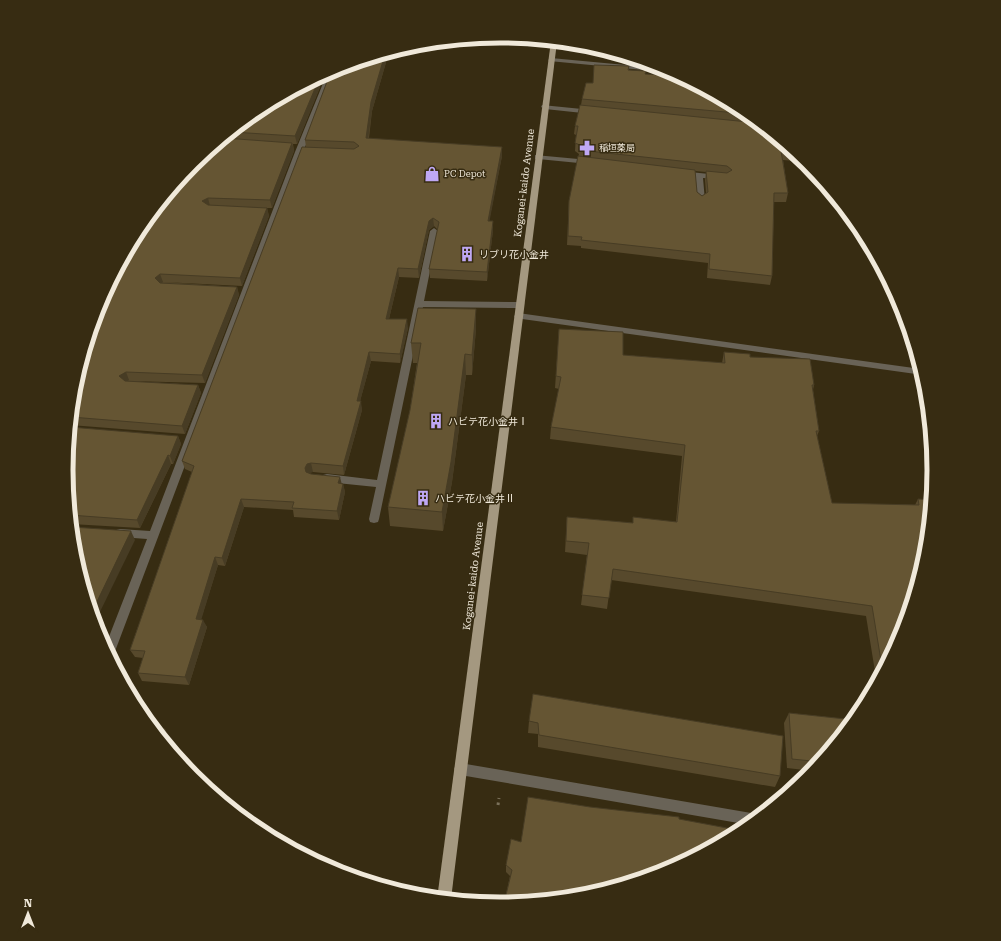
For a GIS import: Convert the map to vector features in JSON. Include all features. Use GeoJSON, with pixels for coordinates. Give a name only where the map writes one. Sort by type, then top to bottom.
{"type":"FeatureCollection","features":[{"type":"Feature","properties":{"kind":"main road","name":"Koganei-kaido Avenue"},"geometry":{"type":"LineString","coordinates":[[445,894],[553,47]]}},
{"type":"Feature","properties":{"kind":"street"},"geometry":{"type":"LineString","coordinates":[[551,60],[647,70]]}},
{"type":"Feature","properties":{"kind":"street"},"geometry":{"type":"LineString","coordinates":[[111,646],[153,536],[185,439],[272,213],[299,150],[326,81]]}},
{"type":"Feature","properties":{"kind":"street"},"geometry":{"type":"LineString","coordinates":[[545,107],[600,112]]}},
{"type":"Feature","properties":{"kind":"street"},"geometry":{"type":"LineString","coordinates":[[538,157],[601,164]]}},
{"type":"Feature","properties":{"kind":"street"},"geometry":{"type":"LineString","coordinates":[[676,172],[725,178]]}},
{"type":"Feature","properties":{"kind":"street"},"geometry":{"type":"LineString","coordinates":[[699,175],[701,201]]}},
{"type":"Feature","properties":{"kind":"street"},"geometry":{"type":"LineString","coordinates":[[374,519],[380,484],[434,231]]}},
{"type":"Feature","properties":{"kind":"street"},"geometry":{"type":"LineString","coordinates":[[418,304],[520,305]]}},
{"type":"Feature","properties":{"kind":"street"},"geometry":{"type":"LineString","coordinates":[[518,316],[916,371]]}},
{"type":"Feature","properties":{"kind":"street"},"geometry":{"type":"LineString","coordinates":[[313,477],[380,484]]}},
{"type":"Feature","properties":{"kind":"street"},"geometry":{"type":"LineString","coordinates":[[109,532],[153,536]]}},
{"type":"Feature","properties":{"kind":"street"},"geometry":{"type":"LineString","coordinates":[[460,769],[748,819]]}},
{"type":"Feature","properties":{"kind":"building"},"geometry":{"type":"Polygon","coordinates":[[[383,60],[371,102],[366,138],[502,147],[488,221],[493,221],[487,272],[429,269],[439,222],[433,218],[429,221],[418,269],[398,268],[386,319],[407,319],[400,354],[369,352],[357,401],[361,401],[343,466],[311,463],[307,464],[305,468],[306,472],[311,474],[340,477],[338,483],[343,484],[337,511],[292,508],[294,502],[241,499],[222,558],[215,557],[196,619],[203,620],[185,677],[138,673],[145,651],[130,650],[194,466],[182,461],[302,147],[354,149],[359,146],[354,142],[305,140],[328,80],[383,60]]]}},
{"type":"Feature","properties":{"kind":"building"},"geometry":{"type":"Polygon","coordinates":[[[594,65],[629,66],[628,70],[646,71],[645,74],[661,75],[690,87],[734,113],[582,99],[586,83],[593,83],[594,65]]]}},
{"type":"Feature","properties":{"kind":"building"},"geometry":{"type":"Polygon","coordinates":[[[317,85],[295,136],[238,132],[287,100],[317,85]]]}},
{"type":"Feature","properties":{"kind":"building"},"geometry":{"type":"Polygon","coordinates":[[[580,105],[748,122],[761,131],[785,151],[781,151],[788,193],[774,193],[772,276],[709,269],[710,254],[581,240],[582,237],[568,236],[569,201],[578,156],[695,170],[697,192],[702,196],[708,192],[706,171],[727,173],[732,170],[727,166],[579,150],[580,145],[575,143],[578,126],[575,126],[580,105]]]}},
{"type":"Feature","properties":{"kind":"building"},"geometry":{"type":"Polygon","coordinates":[[[231,139],[292,143],[270,200],[208,198],[202,201],[208,205],[267,208],[240,278],[160,274],[155,278],[160,283],[237,287],[202,375],[126,372],[119,376],[125,381],[198,385],[182,426],[77,417],[81,387],[88,360],[106,307],[117,281],[130,257],[161,210],[198,168],[219,149],[231,139]]]}},
{"type":"Feature","properties":{"kind":"building"},"geometry":{"type":"Polygon","coordinates":[[[418,308],[476,309],[472,355],[465,354],[451,462],[442,512],[388,507],[410,410],[421,343],[411,343],[418,308]]]}},
{"type":"Feature","properties":{"kind":"building"},"geometry":{"type":"Polygon","coordinates":[[[559,329],[623,332],[623,355],[725,363],[724,352],[750,354],[750,357],[810,359],[814,385],[812,385],[819,431],[816,431],[832,503],[919,505],[918,499],[927,500],[920,554],[913,581],[905,608],[882,664],[872,606],[613,569],[609,598],[582,595],[589,543],[566,541],[567,517],[633,523],[633,517],[677,522],[685,445],[551,427],[561,377],[556,376],[559,329]]]}},
{"type":"Feature","properties":{"kind":"building"},"geometry":{"type":"Polygon","coordinates":[[[76,427],[178,436],[170,456],[168,455],[137,520],[76,515],[73,470],[76,427]]]}},
{"type":"Feature","properties":{"kind":"building"},"geometry":{"type":"Polygon","coordinates":[[[77,527],[131,531],[95,605],[81,554],[77,527]]]}},
{"type":"Feature","properties":{"kind":"building"},"geometry":{"type":"Polygon","coordinates":[[[533,694],[783,736],[780,776],[539,735],[538,723],[529,721],[533,694]]]}},
{"type":"Feature","properties":{"kind":"building"},"geometry":{"type":"Polygon","coordinates":[[[789,713],[848,719],[814,761],[792,759],[789,713]]]}},
{"type":"Feature","properties":{"kind":"building"},"geometry":{"type":"Polygon","coordinates":[[[159,729],[165,729],[164,734],[159,729]]]}},
{"type":"Feature","properties":{"kind":"building"},"geometry":{"type":"Polygon","coordinates":[[[528,797],[590,807],[679,817],[679,819],[733,829],[690,854],[638,875],[584,890],[514,898],[506,895],[512,870],[506,865],[511,839],[521,842],[528,797]]]}},
{"type":"Feature","properties":{"kind":"place","name":"稲垣薬局"},"geometry":{"type":"Point","coordinates":[587,148]}},
{"type":"Feature","properties":{"kind":"place","name":"PC Depot"},"geometry":{"type":"Point","coordinates":[432,174]}},
{"type":"Feature","properties":{"kind":"place","name":"リブリ花小金井"},"geometry":{"type":"Point","coordinates":[467,254]}},
{"type":"Feature","properties":{"kind":"place","name":"ハビテ花小金井Ⅰ"},"geometry":{"type":"Point","coordinates":[436,421]}},
{"type":"Feature","properties":{"kind":"place","name":"ハビテ花小金井Ⅱ"},"geometry":{"type":"Point","coordinates":[423,498]}}]}
